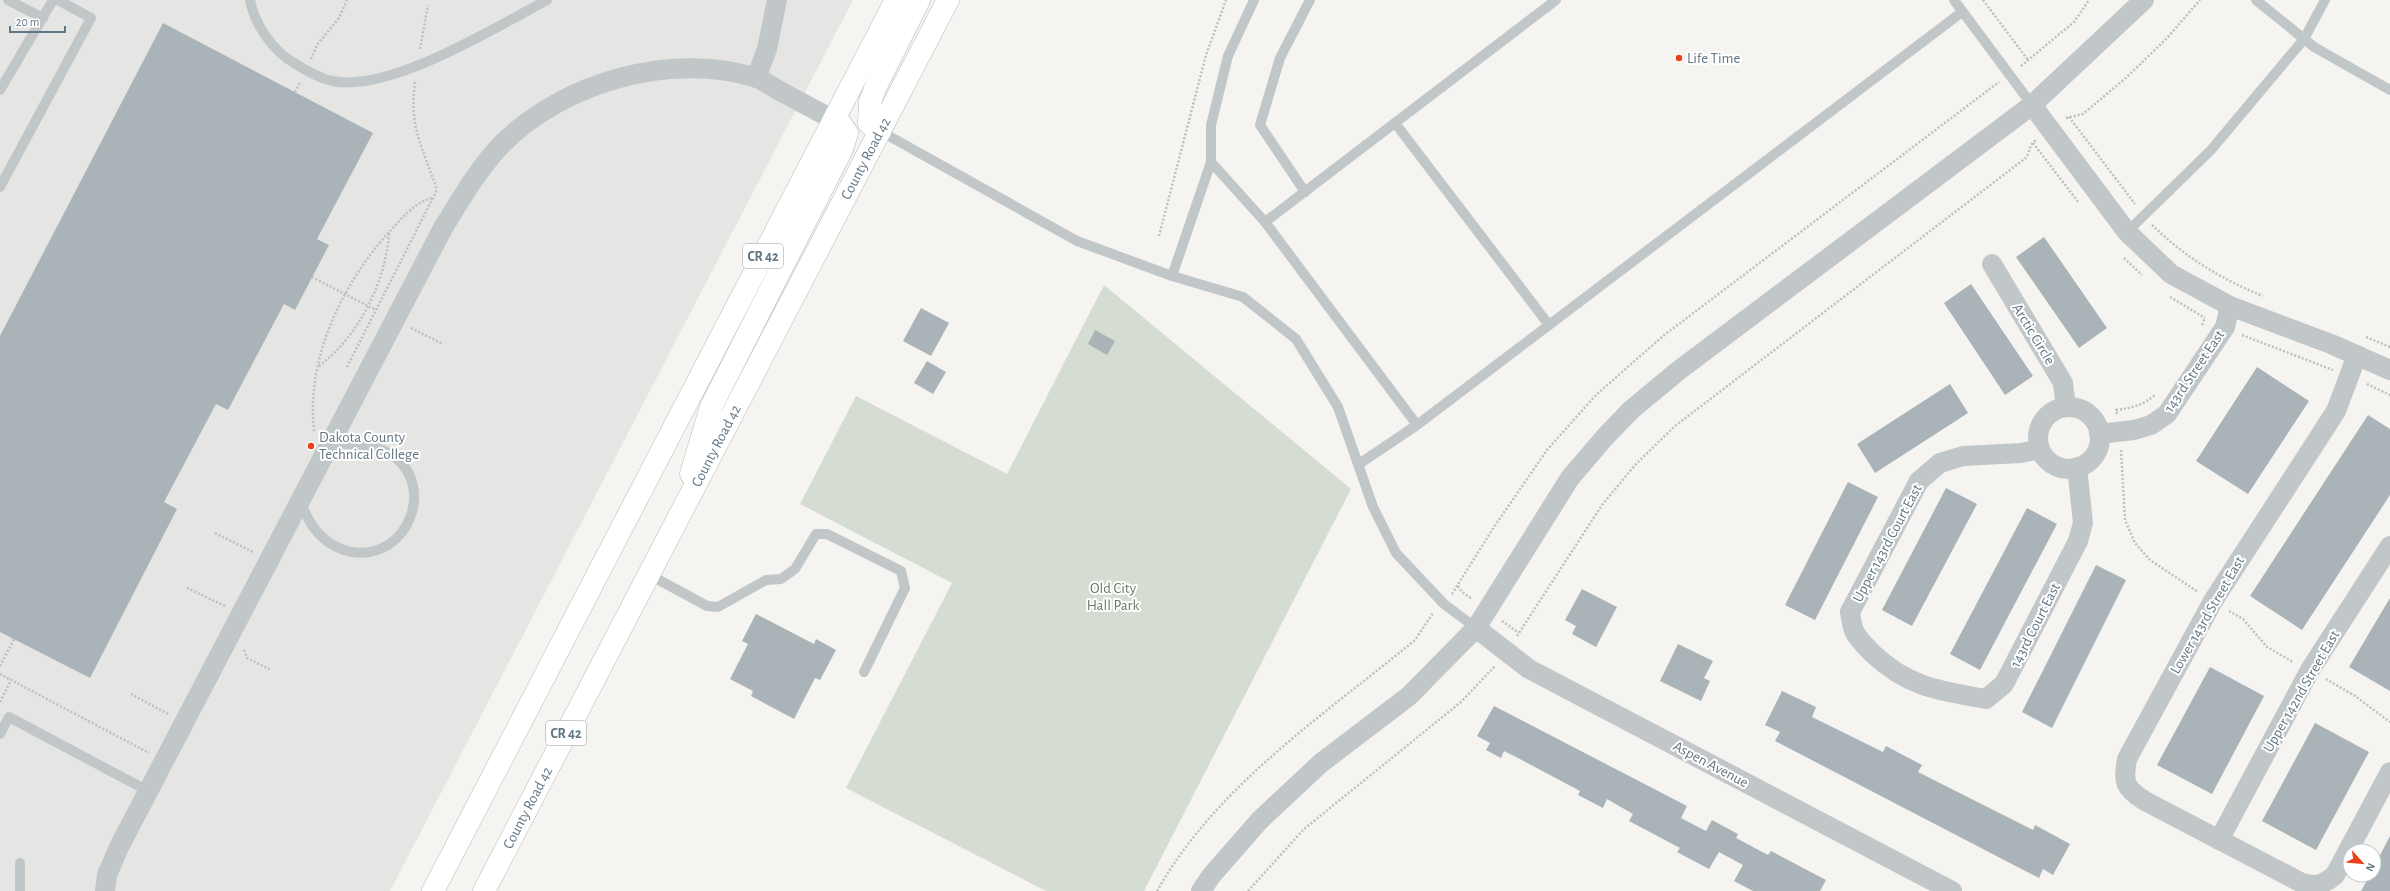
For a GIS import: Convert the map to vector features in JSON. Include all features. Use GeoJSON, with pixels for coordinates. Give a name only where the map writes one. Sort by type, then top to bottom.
{"type":"FeatureCollection","features":[{"type":"Feature","properties":{"kind":"highway","name":"CR 42"},"geometry":{"type":"LineString","coordinates":[[433,891],[896,0]]}},
{"type":"Feature","properties":{"kind":"highway"},"geometry":{"type":"LineString","coordinates":[[880,131],[869,123],[870,102],[919,0]]}},
{"type":"Feature","properties":{"kind":"highway","name":"County Road 42"},"geometry":{"type":"LineString","coordinates":[[484,891],[948,0]]}},
{"type":"Feature","properties":{"kind":"highway"},"geometry":{"type":"LineString","coordinates":[[680,515],[700,439],[711,407],[808,220],[842,149],[846,133],[841,124],[834,120]]}},
{"type":"Feature","properties":{"kind":"highway"},"geometry":{"type":"LineString","coordinates":[[448,891],[475,811]]}},
{"type":"Feature","properties":{"kind":"street"},"geometry":{"type":"LineString","coordinates":[[756,78],[767,49],[777,0]]}},
{"type":"Feature","properties":{"kind":"street"},"geometry":{"type":"LineString","coordinates":[[1201,891],[1211,876],[1260,820],[1321,763],[1410,696],[1476,628],[1570,478],[1605,437],[1631,410],[1678,370],[2032,105],[2144,0]]}},
{"type":"Feature","properties":{"kind":"street"},"geometry":{"type":"LineString","coordinates":[[105,891],[107,875],[119,847],[300,501],[322,439],[443,228],[480,169],[503,144],[537,115],[571,97],[650,70],[676,68],[716,68],[756,78],[834,120]]}},
{"type":"Feature","properties":{"kind":"street"},"geometry":{"type":"LineString","coordinates":[[2032,105],[2127,232],[2171,274],[2230,306],[2357,355],[2390,370]]}},
{"type":"Feature","properties":{"kind":"street","name":"Arctic Circle"},"geometry":{"type":"LineString","coordinates":[[1992,264],[2062,383],[2066,407]]}},
{"type":"Feature","properties":{"kind":"street","name":"143rd Street East"},"geometry":{"type":"LineString","coordinates":[[2109,433],[2151,425],[2167,414],[2225,327],[2230,306]]}},
{"type":"Feature","properties":{"kind":"street","name":"Lower 143rd Street East"},"geometry":{"type":"LineString","coordinates":[[2357,355],[2336,411],[2213,601],[2127,759],[2124,779],[2132,793],[2302,883],[2315,887],[2324,884],[2335,875],[2390,772]]}},
{"type":"Feature","properties":{"kind":"street"},"geometry":{"type":"LineString","coordinates":[[2066,407],[2081,410],[2088,414],[2109,433],[2098,448],[2095,455],[2090,460],[2077,468],[2070,469],[2055,466],[2049,462],[2040,449],[2038,440],[2043,422],[2057,410],[2066,407]]}},
{"type":"Feature","properties":{"kind":"street","name":"Upper 143rd Court East"},"geometry":{"type":"LineString","coordinates":[[1910,681],[1886,666],[1852,631],[1850,612],[1919,481],[1940,463],[1963,456],[2021,454],[2040,449]]}},
{"type":"Feature","properties":{"kind":"street","name":"143rd Court East"},"geometry":{"type":"LineString","coordinates":[[1910,681],[1939,690],[1986,699],[2004,684],[2078,542],[2083,523],[2077,468]]}},
{"type":"Feature","properties":{"kind":"street","name":"Upper 142nd Street East"},"geometry":{"type":"LineString","coordinates":[[2219,840],[2310,670],[2390,546]]}},
{"type":"Feature","properties":{"kind":"street","name":"Aspen Avenue"},"geometry":{"type":"LineString","coordinates":[[1476,628],[1529,669],[1951,891]]}},
{"type":"Feature","properties":{"kind":"lane"},"geometry":{"type":"LineString","coordinates":[[8,0],[42,18]]}},
{"type":"Feature","properties":{"kind":"lane"},"geometry":{"type":"LineString","coordinates":[[0,90],[53,0]]}},
{"type":"Feature","properties":{"kind":"lane"},"geometry":{"type":"LineString","coordinates":[[0,187],[91,18],[58,0]]}},
{"type":"Feature","properties":{"kind":"lane"},"geometry":{"type":"LineString","coordinates":[[250,0],[262,31],[286,58],[306,70],[332,81],[354,82],[418,66],[547,0]]}},
{"type":"Feature","properties":{"kind":"lane"},"geometry":{"type":"LineString","coordinates":[[1172,276],[1211,162],[1210,125],[1228,56],[1254,0]]}},
{"type":"Feature","properties":{"kind":"lane"},"geometry":{"type":"LineString","coordinates":[[1304,192],[1260,125],[1280,58],[1310,0]]}},
{"type":"Feature","properties":{"kind":"lane"},"geometry":{"type":"LineString","coordinates":[[1265,222],[1556,0]]}},
{"type":"Feature","properties":{"kind":"lane"},"geometry":{"type":"LineString","coordinates":[[1954,0],[2032,105]]}},
{"type":"Feature","properties":{"kind":"lane"},"geometry":{"type":"LineString","coordinates":[[2256,0],[2314,47],[2390,90]]}},
{"type":"Feature","properties":{"kind":"lane"},"geometry":{"type":"LineString","coordinates":[[2127,232],[2211,150],[2304,39],[2325,0]]}},
{"type":"Feature","properties":{"kind":"lane"},"geometry":{"type":"LineString","coordinates":[[1359,464],[1417,425],[1962,12]]}},
{"type":"Feature","properties":{"kind":"lane"},"geometry":{"type":"LineString","coordinates":[[1395,123],[1549,325]]}},
{"type":"Feature","properties":{"kind":"lane"},"geometry":{"type":"LineString","coordinates":[[880,131],[1078,241],[1172,276],[1243,297],[1296,339],[1338,407],[1373,507],[1396,553],[1444,604],[1476,628]]}},
{"type":"Feature","properties":{"kind":"lane"},"geometry":{"type":"LineString","coordinates":[[1211,162],[1265,222],[1417,425]]}},
{"type":"Feature","properties":{"kind":"lane"},"geometry":{"type":"LineString","coordinates":[[300,501],[314,528],[336,547],[348,551],[374,552],[388,545],[400,535],[409,523],[414,494],[410,478],[400,463],[387,452],[370,446],[322,439]]}},
{"type":"Feature","properties":{"kind":"lane"},"geometry":{"type":"LineString","coordinates":[[648,574],[707,606],[718,607],[766,580],[781,579],[795,569],[816,534],[826,534],[902,571],[905,588],[864,672]]}},
{"type":"Feature","properties":{"kind":"lane"},"geometry":{"type":"LineString","coordinates":[[0,734],[9,717],[148,791]]}},
{"type":"Feature","properties":{"kind":"lane"},"geometry":{"type":"LineString","coordinates":[[20,863],[20,891]]}},
{"type":"Feature","properties":{"kind":"path"},"geometry":{"type":"LineString","coordinates":[[295,92],[318,45],[335,26],[348,0]]}},
{"type":"Feature","properties":{"kind":"path"},"geometry":{"type":"LineString","coordinates":[[1159,236],[1206,55],[1226,0]]}},
{"type":"Feature","properties":{"kind":"path"},"geometry":{"type":"LineString","coordinates":[[1982,0],[2028,60]]}},
{"type":"Feature","properties":{"kind":"path"},"geometry":{"type":"LineString","coordinates":[[1248,891],[1304,829],[1461,702],[1506,652],[1602,505],[1635,465],[1675,426],[2027,157],[2031,145],[2050,130],[2068,117],[2083,114],[2127,77],[2167,38],[2200,0]]}},
{"type":"Feature","properties":{"kind":"path"},"geometry":{"type":"LineString","coordinates":[[347,370],[347,365],[434,198],[436,187],[420,146],[415,125],[414,91],[428,4]]}},
{"type":"Feature","properties":{"kind":"path"},"geometry":{"type":"LineString","coordinates":[[2068,117],[2145,216],[2176,248],[2206,269],[2239,287],[2267,298]]}},
{"type":"Feature","properties":{"kind":"path"},"geometry":{"type":"LineString","coordinates":[[322,439],[313,407],[319,366],[328,332],[363,263],[389,232],[413,208],[427,199],[434,198]]}},
{"type":"Feature","properties":{"kind":"path"},"geometry":{"type":"LineString","coordinates":[[319,366],[341,346],[367,305],[380,276],[388,246],[389,232]]}},
{"type":"Feature","properties":{"kind":"path"},"geometry":{"type":"LineString","coordinates":[[312,277],[361,302]]}},
{"type":"Feature","properties":{"kind":"path"},"geometry":{"type":"LineString","coordinates":[[2201,326],[2205,318]]}},
{"type":"Feature","properties":{"kind":"path"},"geometry":{"type":"LineString","coordinates":[[2364,336],[2390,347]]}},
{"type":"Feature","properties":{"kind":"path"},"geometry":{"type":"LineString","coordinates":[[2109,433],[2116,410],[2148,401],[2160,387]]}},
{"type":"Feature","properties":{"kind":"path"},"geometry":{"type":"LineString","coordinates":[[215,533],[257,554]]}},
{"type":"Feature","properties":{"kind":"path"},"geometry":{"type":"LineString","coordinates":[[0,666],[14,639]]}},
{"type":"Feature","properties":{"kind":"path"},"geometry":{"type":"LineString","coordinates":[[0,674],[152,754]]}},
{"type":"Feature","properties":{"kind":"path"},"geometry":{"type":"LineString","coordinates":[[0,702],[11,680]]}},
{"type":"Feature","properties":{"kind":"path"},"geometry":{"type":"LineString","coordinates":[[131,694],[172,716]]}},
{"type":"Feature","properties":{"kind":"shaded area","name":"Dakota County Technical College"},"geometry":{"type":"Polygon","coordinates":[[[0,0],[853,0],[390,891],[0,891],[0,0]]]}},
{"type":"Feature","properties":{"kind":"green space","name":"Old City Hall Park"},"geometry":{"type":"Polygon","coordinates":[[[1104,285],[1351,489],[1144,891],[1046,891],[846,788],[952,583],[800,504],[856,396],[1007,474],[1104,285]]]}},
{"type":"Feature","properties":{"kind":"building"},"geometry":{"type":"Polygon","coordinates":[[[163,23],[373,133],[317,239],[329,245],[295,310],[284,304],[228,410],[216,404],[164,502],[177,509],[90,678],[0,632],[0,336],[163,23]]]}},
{"type":"Feature","properties":{"kind":"building"},"geometry":{"type":"Polygon","coordinates":[[[2044,237],[2107,328],[2079,348],[2016,257],[2044,237]]]}},
{"type":"Feature","properties":{"kind":"building"},"geometry":{"type":"Polygon","coordinates":[[[1971,284],[2033,376],[2005,395],[1944,303],[1971,284]]]}},
{"type":"Feature","properties":{"kind":"building"},"geometry":{"type":"Polygon","coordinates":[[[921,308],[949,323],[931,356],[903,341],[921,308]]]}},
{"type":"Feature","properties":{"kind":"building"},"geometry":{"type":"Polygon","coordinates":[[[1095,330],[1115,341],[1107,355],[1088,344],[1095,330]]]}},
{"type":"Feature","properties":{"kind":"building"},"geometry":{"type":"Polygon","coordinates":[[[927,361],[946,372],[933,394],[914,383],[927,361]]]}},
{"type":"Feature","properties":{"kind":"building"},"geometry":{"type":"Polygon","coordinates":[[[2257,367],[2309,401],[2248,494],[2196,461],[2257,367]]]}},
{"type":"Feature","properties":{"kind":"building"},"geometry":{"type":"Polygon","coordinates":[[[1950,384],[1968,413],[1875,473],[1857,444],[1950,384]]]}},
{"type":"Feature","properties":{"kind":"building"},"geometry":{"type":"Polygon","coordinates":[[[2368,415],[2390,429],[2390,495],[2302,630],[2250,596],[2368,415]]]}},
{"type":"Feature","properties":{"kind":"building"},"geometry":{"type":"Polygon","coordinates":[[[1848,482],[1878,497],[1815,620],[1785,605],[1848,482]]]}},
{"type":"Feature","properties":{"kind":"building"},"geometry":{"type":"Polygon","coordinates":[[[1946,488],[1977,504],[1912,626],[1882,610],[1946,488]]]}},
{"type":"Feature","properties":{"kind":"building"},"geometry":{"type":"Polygon","coordinates":[[[2027,508],[2057,524],[1980,670],[1950,654],[2027,508]]]}},
{"type":"Feature","properties":{"kind":"building"},"geometry":{"type":"Polygon","coordinates":[[[2096,565],[2126,580],[2052,728],[2022,712],[2096,565]]]}},
{"type":"Feature","properties":{"kind":"building"},"geometry":{"type":"Polygon","coordinates":[[[1582,589],[1617,607],[1596,647],[1572,634],[1576,626],[1565,620],[1582,589]]]}},
{"type":"Feature","properties":{"kind":"building"},"geometry":{"type":"Polygon","coordinates":[[[2390,598],[2390,691],[2349,667],[2390,598]]]}},
{"type":"Feature","properties":{"kind":"building"},"geometry":{"type":"Polygon","coordinates":[[[756,614],[814,644],[816,639],[836,650],[820,680],[815,678],[794,719],[751,696],[753,691],[730,679],[748,644],[742,641],[756,614]]]}},
{"type":"Feature","properties":{"kind":"building"},"geometry":{"type":"Polygon","coordinates":[[[1678,644],[1713,661],[1704,678],[1710,681],[1701,701],[1660,681],[1678,644]]]}},
{"type":"Feature","properties":{"kind":"building"},"geometry":{"type":"Polygon","coordinates":[[[2210,667],[2264,696],[2212,794],[2157,765],[2210,667]]]}},
{"type":"Feature","properties":{"kind":"building"},"geometry":{"type":"Polygon","coordinates":[[[1782,691],[1816,707],[1812,717],[1883,752],[1886,746],[1922,765],[1918,772],[2033,830],[2035,825],[2070,844],[2053,875],[2043,869],[2039,878],[1775,741],[1780,732],[1765,725],[1782,691]]]}},
{"type":"Feature","properties":{"kind":"building"},"geometry":{"type":"Polygon","coordinates":[[[1494,706],[1687,806],[1681,818],[1706,831],[1712,820],[1738,834],[1736,838],[1768,855],[1771,851],[1826,880],[1820,891],[1753,891],[1734,881],[1743,865],[1719,852],[1709,869],[1677,852],[1680,848],[1629,821],[1633,814],[1607,799],[1603,808],[1578,795],[1580,791],[1504,751],[1501,758],[1486,750],[1490,743],[1477,736],[1494,706]]]}},
{"type":"Feature","properties":{"kind":"building"},"geometry":{"type":"Polygon","coordinates":[[[2315,723],[2369,752],[2316,850],[2262,821],[2315,723]]]}},
{"type":"Feature","properties":{"kind":"building"},"geometry":{"type":"Polygon","coordinates":[[[2390,836],[2390,891],[2361,891],[2366,883],[2382,883],[2382,852],[2390,836]]]}},
{"type":"Feature","properties":{"kind":"place","name":"Life Time"},"geometry":{"type":"Point","coordinates":[1679,58]}},
{"type":"Feature","properties":{"kind":"place","name":"Dakota County Technical College"},"geometry":{"type":"Point","coordinates":[311,446]}}]}
